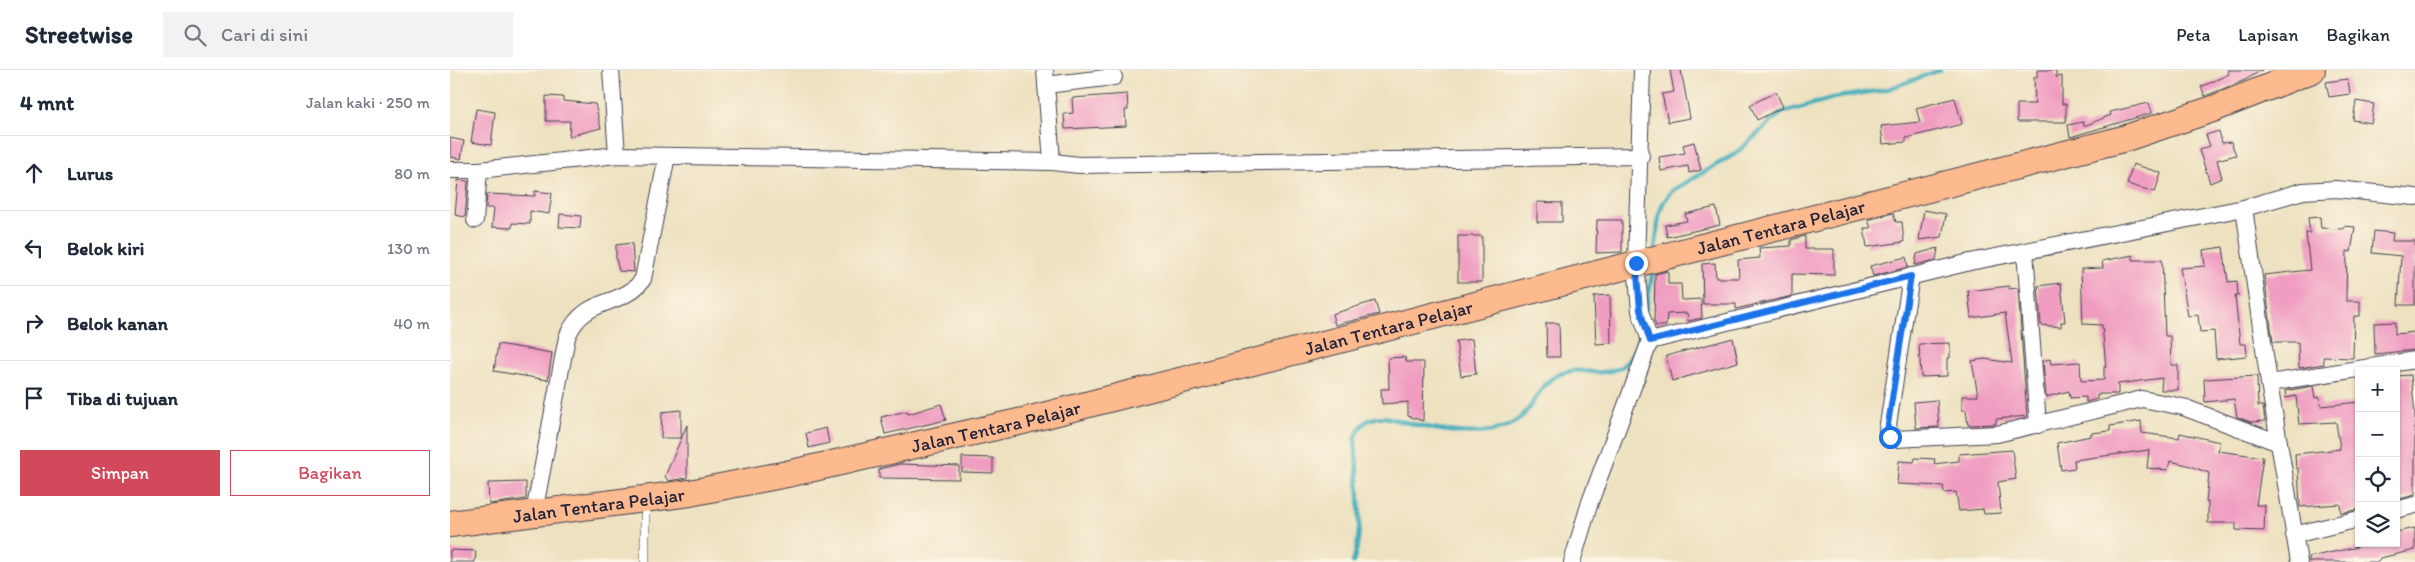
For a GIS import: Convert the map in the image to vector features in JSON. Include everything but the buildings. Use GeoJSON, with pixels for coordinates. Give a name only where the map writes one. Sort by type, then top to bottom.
{"type":"FeatureCollection","features":[{"type":"Feature","properties":{"kind":"highway","name":"Jalan Tentara Pelajar"},"geometry":{"type":"LineString","coordinates":[[450,524],[646,499],[787,474],[1023,421],[2123,139],[2213,109],[2312,70]]}},
{"type":"Feature","properties":{"kind":"street"},"geometry":{"type":"LineString","coordinates":[[611,70],[617,155]]}},
{"type":"Feature","properties":{"kind":"street"},"geometry":{"type":"LineString","coordinates":[[1572,562],[1590,502],[1648,337],[1640,310],[1642,70]]}},
{"type":"Feature","properties":{"kind":"street"},"geometry":{"type":"LineString","coordinates":[[1052,162],[1046,78],[1114,77]]}},
{"type":"Feature","properties":{"kind":"street"},"geometry":{"type":"LineString","coordinates":[[450,170],[479,170],[617,155],[1052,162],[1079,165],[1641,156]]}},
{"type":"Feature","properties":{"kind":"street"},"geometry":{"type":"LineString","coordinates":[[534,513],[567,337],[572,324],[582,313],[592,306],[636,288],[642,279],[667,156]]}},
{"type":"Feature","properties":{"kind":"street"},"geometry":{"type":"LineString","coordinates":[[475,220],[479,170]]}},
{"type":"Feature","properties":{"kind":"street"},"geometry":{"type":"LineString","coordinates":[[1648,337],[2025,251],[2244,208],[2303,191],[2321,189],[2415,196]]}},
{"type":"Feature","properties":{"kind":"street"},"geometry":{"type":"LineString","coordinates":[[2244,208],[2269,383],[2299,562]]}},
{"type":"Feature","properties":{"kind":"street"},"geometry":{"type":"LineString","coordinates":[[2025,251],[2038,425]]}},
{"type":"Feature","properties":{"kind":"street"},"geometry":{"type":"LineString","coordinates":[[1911,276],[1887,431],[1890,437],[1895,439],[1997,434],[2142,399],[2183,407],[2279,443]]}},
{"type":"Feature","properties":{"kind":"street"},"geometry":{"type":"LineString","coordinates":[[2269,383],[2415,360]]}},
{"type":"Feature","properties":{"kind":"street"},"geometry":{"type":"LineString","coordinates":[[2400,509],[2415,505]]}},
{"type":"Feature","properties":{"kind":"street"},"geometry":{"type":"LineString","coordinates":[[2294,535],[2355,520]]}},
{"type":"Feature","properties":{"kind":"lane"},"geometry":{"type":"LineString","coordinates":[[645,562],[646,499]]}},
{"type":"Feature","properties":{"kind":"waterway"},"geometry":{"type":"LineString","coordinates":[[1655,249],[1659,215],[1663,203],[1673,190],[1735,154],[1781,113],[1833,98],[1888,89],[1940,70]]}},
{"type":"Feature","properties":{"kind":"waterway"},"geometry":{"type":"LineString","coordinates":[[1646,309],[1653,270]]}},
{"type":"Feature","properties":{"kind":"waterway"},"geometry":{"type":"LineString","coordinates":[[1353,562],[1359,534],[1355,440],[1365,422],[1374,418],[1385,417],[1439,430],[1478,433],[1496,430],[1512,424],[1525,413],[1545,385],[1556,376],[1571,371],[1604,372],[1621,367],[1631,357],[1641,331]]}},
{"type":"Feature","properties":{"kind":"route"},"geometry":{"type":"LineString","coordinates":[[1636,263],[1640,310],[1650,341],[1911,276],[1887,431],[1890,437]]}}]}
